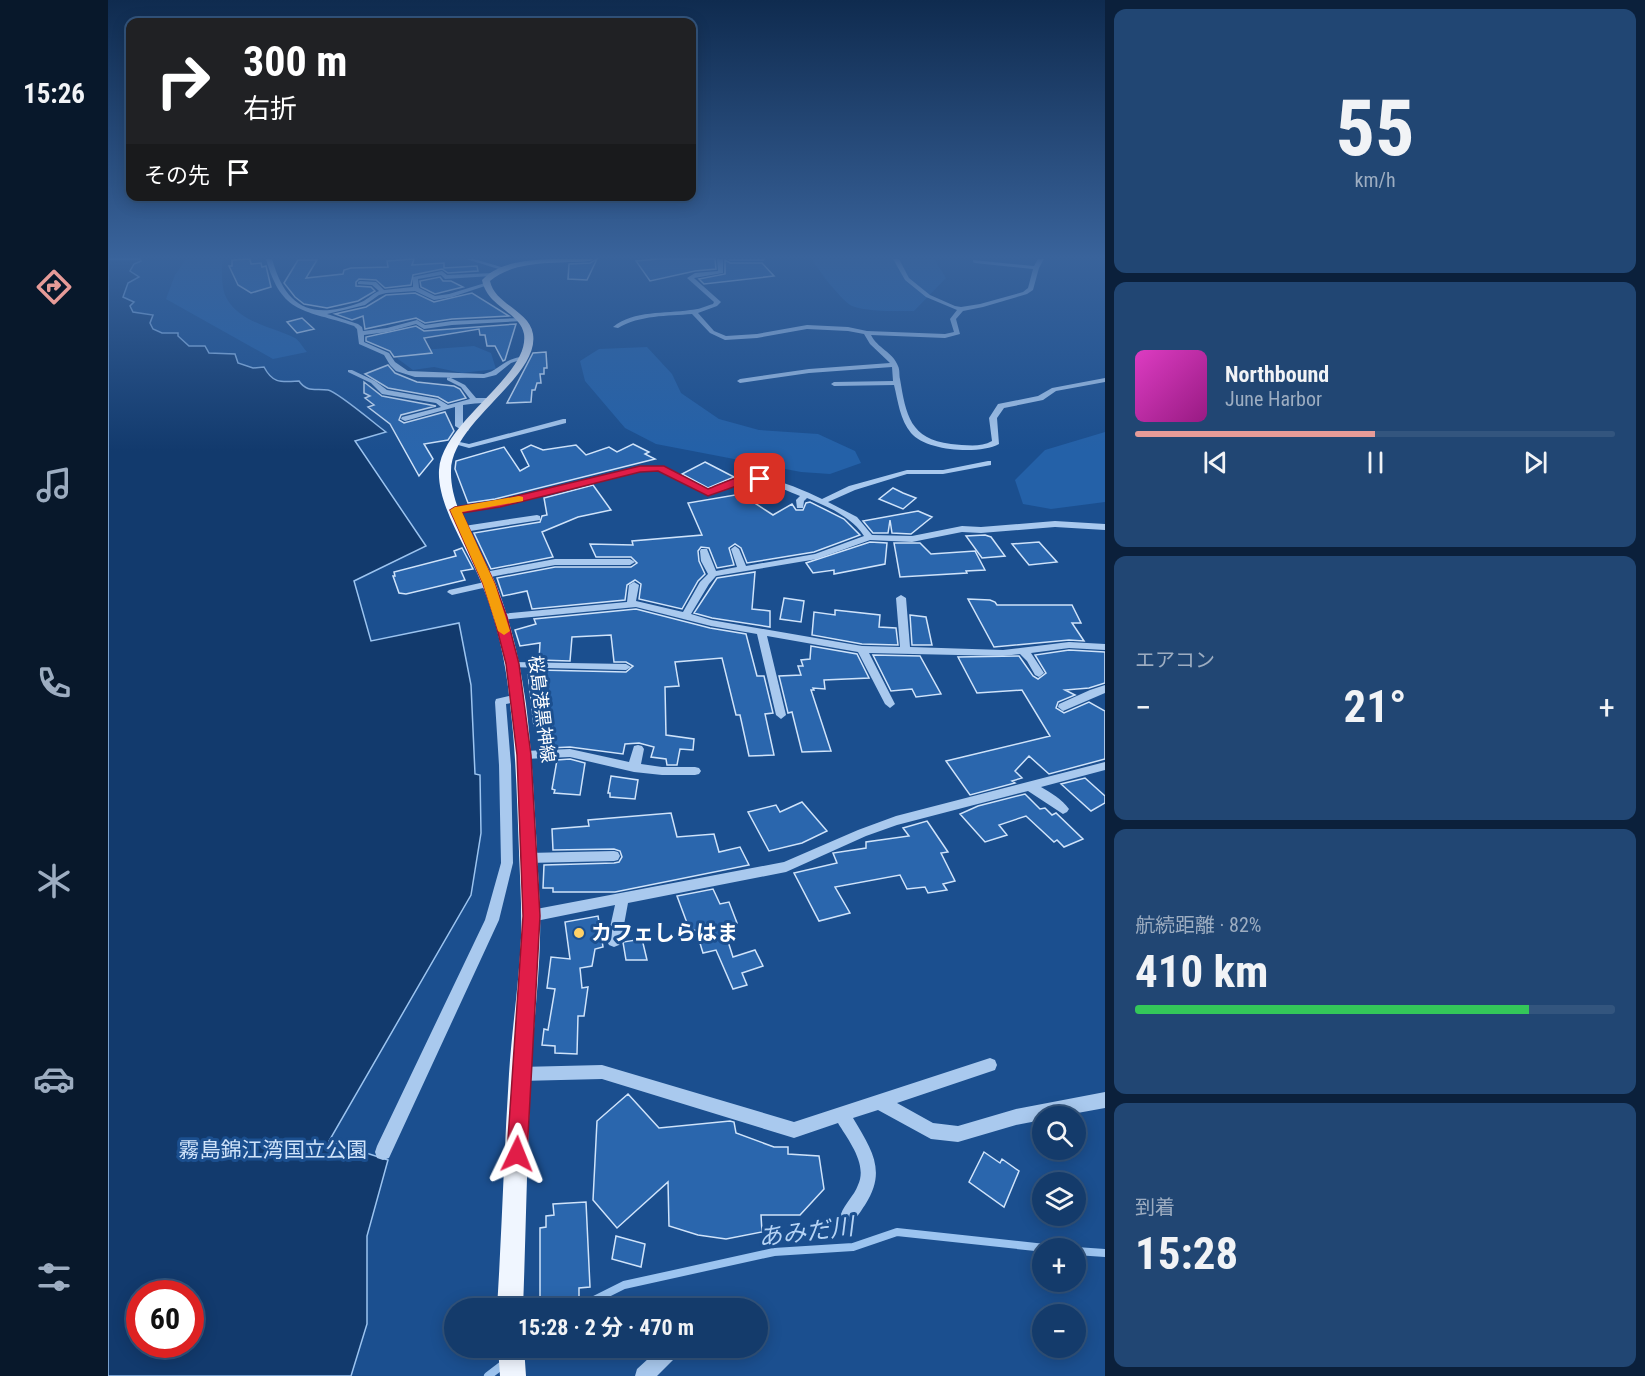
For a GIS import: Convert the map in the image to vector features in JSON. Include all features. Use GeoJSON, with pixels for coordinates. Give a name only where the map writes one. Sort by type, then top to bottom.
{"type":"FeatureCollection","features":[{"type":"Feature","properties":{"kind":"main road","name":"桜島港黒神線"},"geometry":{"type":"LineString","coordinates":[[510,1298],[520,1074],[531,916],[524,755],[512,664],[501,617],[487,579],[455,510],[448,491],[445,466],[455,443],[482,400],[520,359],[528,344],[523,323]]}},
{"type":"Feature","properties":{"kind":"main road"},"geometry":{"type":"LineString","coordinates":[[512,1358],[513,1376]]}},
{"type":"Feature","properties":{"kind":"street"},"geometry":{"type":"LineString","coordinates":[[350,323],[360,328],[361,343],[381,354],[387,354],[391,364],[407,375],[452,375],[465,378],[491,375],[508,360],[520,359]]}},
{"type":"Feature","properties":{"kind":"street"},"geometry":{"type":"LineString","coordinates":[[361,333],[387,330],[412,323]]}},
{"type":"Feature","properties":{"kind":"street"},"geometry":{"type":"LineString","coordinates":[[419,323],[424,327],[451,323]]}},
{"type":"Feature","properties":{"kind":"street"},"geometry":{"type":"LineString","coordinates":[[616,327],[621,323]]}},
{"type":"Feature","properties":{"kind":"street"},"geometry":{"type":"LineString","coordinates":[[704,323],[712,332],[725,338],[757,336],[807,327],[848,329],[867,333],[955,335],[959,331],[955,323]]}},
{"type":"Feature","properties":{"kind":"street"},"geometry":{"type":"LineString","coordinates":[[867,333],[868,340],[894,365],[909,424],[922,441],[993,453]]}},
{"type":"Feature","properties":{"kind":"street"},"geometry":{"type":"LineString","coordinates":[[740,381],[809,371],[894,365]]}},
{"type":"Feature","properties":{"kind":"street"},"geometry":{"type":"LineString","coordinates":[[350,371],[373,382],[385,392],[438,401],[446,407]]}},
{"type":"Feature","properties":{"kind":"street"},"geometry":{"type":"LineString","coordinates":[[426,375],[456,381],[482,400]]}},
{"type":"Feature","properties":{"kind":"street"},"geometry":{"type":"LineString","coordinates":[[970,448],[991,446],[996,442],[993,418],[1001,406],[1040,398],[1054,389],[1105,380]]}},
{"type":"Feature","properties":{"kind":"street"},"geometry":{"type":"LineString","coordinates":[[834,384],[898,383]]}},
{"type":"Feature","properties":{"kind":"street"},"geometry":{"type":"LineString","coordinates":[[405,418],[482,400]]}},
{"type":"Feature","properties":{"kind":"street"},"geometry":{"type":"LineString","coordinates":[[459,404],[459,426],[465,430]]}},
{"type":"Feature","properties":{"kind":"street"},"geometry":{"type":"LineString","coordinates":[[455,443],[469,446],[563,421]]}},
{"type":"Feature","properties":{"kind":"street"},"geometry":{"type":"LineString","coordinates":[[821,502],[852,488],[907,472],[943,472],[988,463]]}},
{"type":"Feature","properties":{"kind":"street"},"geometry":{"type":"LineString","coordinates":[[455,510],[500,504],[640,469],[660,468],[708,493],[743,479],[760,479],[821,502],[850,516],[859,523],[869,537]]}},
{"type":"Feature","properties":{"kind":"street"},"geometry":{"type":"LineString","coordinates":[[800,506],[800,500],[805,496]]}},
{"type":"Feature","properties":{"kind":"street"},"geometry":{"type":"LineString","coordinates":[[464,529],[537,518]]}},
{"type":"Feature","properties":{"kind":"street"},"geometry":{"type":"LineString","coordinates":[[685,616],[705,582],[713,574],[817,556],[869,537],[912,539],[962,529],[981,530],[1055,524],[1105,527]]}},
{"type":"Feature","properties":{"kind":"street"},"geometry":{"type":"LineString","coordinates":[[735,549],[742,568]]}},
{"type":"Feature","properties":{"kind":"street"},"geometry":{"type":"LineString","coordinates":[[704,551],[713,574]]}},
{"type":"Feature","properties":{"kind":"street"},"geometry":{"type":"LineString","coordinates":[[452,592],[487,579],[555,562],[630,562]]}},
{"type":"Feature","properties":{"kind":"street"},"geometry":{"type":"LineString","coordinates":[[631,605],[634,585]]}},
{"type":"Feature","properties":{"kind":"street"},"geometry":{"type":"LineString","coordinates":[[901,598],[905,650]]}},
{"type":"Feature","properties":{"kind":"street"},"geometry":{"type":"LineString","coordinates":[[501,617],[631,605],[657,608],[711,623],[861,649],[1003,653],[1069,645],[1105,647]]}},
{"type":"Feature","properties":{"kind":"street"},"geometry":{"type":"LineString","coordinates":[[761,631],[780,715]]}},
{"type":"Feature","properties":{"kind":"street"},"geometry":{"type":"LineString","coordinates":[[973,640],[977,653]]}},
{"type":"Feature","properties":{"kind":"street"},"geometry":{"type":"LineString","coordinates":[[861,649],[890,704]]}},
{"type":"Feature","properties":{"kind":"street"},"geometry":{"type":"LineString","coordinates":[[1022,650],[1031,659],[1039,673]]}},
{"type":"Feature","properties":{"kind":"street"},"geometry":{"type":"LineString","coordinates":[[512,664],[626,667]]}},
{"type":"Feature","properties":{"kind":"street"},"geometry":{"type":"LineString","coordinates":[[1063,707],[1076,702],[1086,694],[1105,689]]}},
{"type":"Feature","properties":{"kind":"street"},"geometry":{"type":"LineString","coordinates":[[383,1152],[492,920],[507,863],[505,765],[500,702],[517,698]]}},
{"type":"Feature","properties":{"kind":"street"},"geometry":{"type":"LineString","coordinates":[[634,768],[638,749]]}},
{"type":"Feature","properties":{"kind":"street"},"geometry":{"type":"LineString","coordinates":[[524,755],[570,753],[634,768],[695,771]]}},
{"type":"Feature","properties":{"kind":"street"},"geometry":{"type":"LineString","coordinates":[[531,916],[786,867],[862,833],[896,821],[1105,766]]}},
{"type":"Feature","properties":{"kind":"street"},"geometry":{"type":"LineString","coordinates":[[1029,786],[1063,809]]}},
{"type":"Feature","properties":{"kind":"street"},"geometry":{"type":"LineString","coordinates":[[528,858],[614,856]]}},
{"type":"Feature","properties":{"kind":"street"},"geometry":{"type":"LineString","coordinates":[[614,941],[614,929],[623,912],[621,899]]}},
{"type":"Feature","properties":{"kind":"street"},"geometry":{"type":"LineString","coordinates":[[520,1074],[602,1072],[794,1130],[990,1065]]}},
{"type":"Feature","properties":{"kind":"street"},"geometry":{"type":"LineString","coordinates":[[880,1102],[931,1131],[958,1134],[1016,1117],[1105,1100]]}},
{"type":"Feature","properties":{"kind":"street"},"geometry":{"type":"LineString","coordinates":[[842,1114],[868,1166],[869,1176],[859,1199],[849,1214]]}},
{"type":"Feature","properties":{"kind":"street"},"geometry":{"type":"LineString","coordinates":[[644,1376],[663,1358]]}},
{"type":"Feature","properties":{"kind":"shaded area","name":"霧島錦江湾国立公園"},"geometry":{"type":"Polygon","coordinates":[[[108,323],[150,323],[153,329],[162,333],[178,333],[178,336],[189,346],[205,346],[209,353],[235,354],[238,363],[253,368],[264,367],[267,373],[278,381],[299,381],[309,389],[328,390],[348,402],[386,432],[355,441],[426,546],[354,581],[371,641],[459,623],[471,685],[475,774],[480,775],[481,833],[471,895],[329,1141],[388,1160],[367,1236],[367,1324],[351,1376],[108,1376],[108,323]]]}},
{"type":"Feature","properties":{"kind":"shaded area"},"geometry":{"type":"Polygon","coordinates":[[[209,323],[259,323],[295,338],[307,352],[273,359],[209,323]]]}},
{"type":"Feature","properties":{"kind":"shaded area"},"geometry":{"type":"Polygon","coordinates":[[[474,346],[491,353],[496,369],[462,373],[434,367],[413,370],[398,359],[395,352],[474,346]]]}},
{"type":"Feature","properties":{"kind":"shaded area"},"geometry":{"type":"Polygon","coordinates":[[[647,347],[672,374],[681,393],[719,419],[759,430],[818,434],[855,451],[861,463],[830,474],[801,472],[656,444],[625,428],[585,381],[580,361],[599,349],[647,347]]]}},
{"type":"Feature","properties":{"kind":"shaded area"},"geometry":{"type":"Polygon","coordinates":[[[1105,432],[1105,502],[1051,509],[1023,504],[1015,480],[1045,450],[1105,432]]]}},
{"type":"Feature","properties":{"kind":"building"},"geometry":{"type":"Polygon","coordinates":[[[288,323],[308,323],[314,329],[297,333],[288,323]]]}},
{"type":"Feature","properties":{"kind":"building"},"geometry":{"type":"Polygon","coordinates":[[[364,323],[392,323],[365,329],[364,323]]]}},
{"type":"Feature","properties":{"kind":"building"},"geometry":{"type":"Polygon","coordinates":[[[516,324],[503,361],[495,346],[487,346],[485,335],[480,335],[479,329],[424,338],[432,353],[394,357],[390,351],[366,341],[366,337],[416,326],[424,331],[516,324]]]}},
{"type":"Feature","properties":{"kind":"building"},"geometry":{"type":"Polygon","coordinates":[[[546,352],[547,368],[544,368],[544,374],[540,374],[541,383],[537,383],[535,390],[532,390],[531,402],[507,403],[533,353],[546,352]]]}},
{"type":"Feature","properties":{"kind":"building"},"geometry":{"type":"Polygon","coordinates":[[[388,365],[395,373],[417,382],[454,386],[460,389],[466,398],[448,403],[438,397],[388,388],[365,374],[388,365]]]}},
{"type":"Feature","properties":{"kind":"building"},"geometry":{"type":"Polygon","coordinates":[[[364,382],[382,396],[436,406],[401,415],[399,420],[404,423],[445,412],[454,431],[448,440],[424,444],[433,459],[419,476],[390,424],[368,407],[374,405],[365,398],[370,396],[364,393],[364,382]]]}},
{"type":"Feature","properties":{"kind":"building"},"geometry":{"type":"Polygon","coordinates":[[[633,444],[649,452],[645,454],[655,459],[495,499],[468,503],[455,469],[456,461],[504,447],[520,471],[529,466],[521,450],[531,445],[543,450],[576,445],[586,455],[609,447],[617,452],[633,444]]]}},
{"type":"Feature","properties":{"kind":"building"},"geometry":{"type":"Polygon","coordinates":[[[705,462],[734,477],[708,488],[682,474],[705,462]]]}},
{"type":"Feature","properties":{"kind":"building"},"geometry":{"type":"Polygon","coordinates":[[[593,485],[611,510],[578,517],[542,532],[553,557],[491,569],[474,533],[540,522],[542,516],[547,515],[544,498],[593,485]]]}},
{"type":"Feature","properties":{"kind":"building"},"geometry":{"type":"Polygon","coordinates":[[[893,488],[916,498],[903,509],[879,499],[893,488]]]}},
{"type":"Feature","properties":{"kind":"building"},"geometry":{"type":"Polygon","coordinates":[[[741,494],[773,515],[792,504],[796,510],[803,510],[806,503],[810,502],[844,519],[860,535],[814,552],[747,563],[741,548],[735,544],[729,548],[734,565],[717,568],[709,548],[701,547],[698,551],[699,561],[705,574],[698,581],[682,609],[639,599],[641,584],[635,580],[627,585],[625,600],[532,609],[527,591],[503,596],[497,578],[555,567],[631,567],[637,563],[631,557],[596,557],[590,544],[633,545],[632,541],[702,535],[688,503],[741,494]]]}},
{"type":"Feature","properties":{"kind":"building"},"geometry":{"type":"Polygon","coordinates":[[[918,511],[932,517],[911,534],[892,533],[890,520],[888,533],[873,533],[863,521],[918,511]]]}},
{"type":"Feature","properties":{"kind":"building"},"geometry":{"type":"Polygon","coordinates":[[[966,536],[991,537],[1005,556],[982,558],[966,536]]]}},
{"type":"Feature","properties":{"kind":"building"},"geometry":{"type":"Polygon","coordinates":[[[870,542],[887,543],[885,564],[834,574],[834,570],[813,573],[806,563],[870,542]]]}},
{"type":"Feature","properties":{"kind":"building"},"geometry":{"type":"Polygon","coordinates":[[[1039,542],[1057,562],[1029,565],[1012,544],[1039,542]]]}},
{"type":"Feature","properties":{"kind":"building"},"geometry":{"type":"Polygon","coordinates":[[[894,543],[920,543],[931,554],[975,551],[985,570],[900,577],[894,543]]]}},
{"type":"Feature","properties":{"kind":"building"},"geometry":{"type":"Polygon","coordinates":[[[462,548],[473,569],[461,571],[465,580],[406,594],[399,593],[393,576],[395,576],[394,572],[456,556],[454,551],[462,548]]]}},
{"type":"Feature","properties":{"kind":"building"},"geometry":{"type":"Polygon","coordinates":[[[755,572],[752,609],[770,611],[770,627],[694,613],[717,578],[755,572]]]}},
{"type":"Feature","properties":{"kind":"building"},"geometry":{"type":"Polygon","coordinates":[[[784,598],[804,601],[801,622],[780,619],[784,598]]]}},
{"type":"Feature","properties":{"kind":"building"},"geometry":{"type":"Polygon","coordinates":[[[968,599],[990,600],[997,605],[1072,605],[1081,623],[1072,623],[1084,641],[1069,640],[994,647],[968,599]]]}},
{"type":"Feature","properties":{"kind":"building"},"geometry":{"type":"Polygon","coordinates":[[[636,609],[710,628],[746,634],[757,676],[764,676],[773,713],[765,714],[774,755],[749,756],[740,715],[736,715],[722,658],[675,662],[679,686],[665,687],[666,735],[694,739],[693,750],[680,749],[677,765],[667,765],[666,759],[651,757],[654,747],[639,743],[625,744],[623,754],[570,747],[549,748],[552,724],[534,726],[528,673],[538,672],[538,670],[626,672],[633,666],[626,662],[614,662],[611,635],[572,637],[570,661],[539,660],[540,643],[520,646],[515,630],[536,624],[534,619],[636,609]]]}},
{"type":"Feature","properties":{"kind":"building"},"geometry":{"type":"Polygon","coordinates":[[[835,610],[880,615],[879,627],[896,628],[898,645],[862,644],[812,635],[814,612],[835,615],[835,610]]]}},
{"type":"Feature","properties":{"kind":"building"},"geometry":{"type":"Polygon","coordinates":[[[910,615],[926,617],[932,645],[912,645],[910,615]]]}},
{"type":"Feature","properties":{"kind":"building"},"geometry":{"type":"Polygon","coordinates":[[[811,646],[857,654],[869,678],[824,680],[825,689],[813,688],[814,690],[811,690],[831,751],[802,752],[792,712],[788,713],[779,676],[801,675],[798,666],[803,666],[801,660],[810,659],[811,646]]]}},
{"type":"Feature","properties":{"kind":"building"},"geometry":{"type":"Polygon","coordinates":[[[1069,650],[1105,652],[1105,683],[1089,688],[1065,690],[1075,695],[1058,702],[1056,708],[1064,713],[1089,702],[1105,711],[1105,759],[1049,774],[1029,756],[1015,771],[1022,778],[1012,781],[1015,783],[970,795],[946,761],[1050,736],[1022,690],[977,693],[958,657],[1019,656],[1033,676],[1038,679],[1046,673],[1035,655],[1069,650]]]}},
{"type":"Feature","properties":{"kind":"building"},"geometry":{"type":"Polygon","coordinates":[[[873,655],[920,656],[941,694],[916,697],[912,689],[891,691],[873,655]]]}},
{"type":"Feature","properties":{"kind":"building"},"geometry":{"type":"Polygon","coordinates":[[[570,759],[585,763],[580,795],[554,793],[555,790],[552,789],[557,760],[570,759]]]}},
{"type":"Feature","properties":{"kind":"building"},"geometry":{"type":"Polygon","coordinates":[[[611,776],[638,780],[635,799],[610,797],[608,793],[611,776]]]}},
{"type":"Feature","properties":{"kind":"building"},"geometry":{"type":"Polygon","coordinates":[[[1085,778],[1105,796],[1105,803],[1091,811],[1061,784],[1085,778]]]}},
{"type":"Feature","properties":{"kind":"building"},"geometry":{"type":"Polygon","coordinates":[[[1025,794],[1040,809],[1045,808],[1052,815],[1056,813],[1083,839],[1064,847],[1057,840],[1054,842],[1026,816],[999,825],[1007,835],[985,842],[960,814],[978,806],[1025,794]]]}},
{"type":"Feature","properties":{"kind":"building"},"geometry":{"type":"Polygon","coordinates":[[[802,802],[827,831],[802,843],[769,851],[748,812],[776,805],[780,812],[802,802]]]}},
{"type":"Feature","properties":{"kind":"building"},"geometry":{"type":"Polygon","coordinates":[[[671,813],[677,837],[714,834],[719,852],[740,847],[749,865],[615,892],[553,892],[553,888],[543,888],[544,865],[614,863],[619,862],[622,857],[620,851],[614,849],[553,850],[552,829],[589,826],[588,820],[671,813]]]}},
{"type":"Feature","properties":{"kind":"building"},"geometry":{"type":"Polygon","coordinates":[[[927,821],[948,852],[941,853],[955,881],[943,884],[947,890],[928,893],[925,887],[907,889],[900,875],[835,887],[850,913],[819,921],[794,873],[837,863],[833,853],[866,848],[866,842],[909,836],[903,828],[927,821]]]}},
{"type":"Feature","properties":{"kind":"building"},"geometry":{"type":"Polygon","coordinates":[[[713,889],[720,904],[729,902],[737,923],[723,926],[733,957],[755,950],[763,966],[742,973],[747,985],[733,989],[716,950],[703,953],[696,930],[690,931],[677,896],[713,889]]]}},
{"type":"Feature","properties":{"kind":"building"},"geometry":{"type":"Polygon","coordinates":[[[598,916],[603,947],[595,949],[592,966],[580,968],[582,988],[588,987],[584,1016],[578,1016],[577,1054],[555,1053],[555,1046],[542,1045],[544,1029],[548,1030],[555,989],[547,988],[551,957],[570,959],[565,922],[598,916]]]}},
{"type":"Feature","properties":{"kind":"building"},"geometry":{"type":"Polygon","coordinates":[[[642,939],[647,960],[626,960],[623,942],[642,939]]]}},
{"type":"Feature","properties":{"kind":"building"},"geometry":{"type":"Polygon","coordinates":[[[628,1094],[659,1128],[730,1121],[734,1122],[736,1133],[774,1147],[788,1147],[788,1154],[819,1156],[824,1189],[800,1215],[761,1215],[762,1232],[726,1239],[698,1235],[669,1226],[668,1182],[617,1228],[593,1200],[597,1121],[628,1094]]]}},
{"type":"Feature","properties":{"kind":"building"},"geometry":{"type":"Polygon","coordinates":[[[984,1152],[1000,1163],[1002,1159],[1019,1171],[1004,1207],[969,1182],[984,1152]]]}},
{"type":"Feature","properties":{"kind":"building"},"geometry":{"type":"Polygon","coordinates":[[[586,1202],[590,1287],[579,1288],[579,1298],[540,1298],[540,1228],[546,1227],[546,1216],[554,1215],[553,1204],[586,1202]]]}},
{"type":"Feature","properties":{"kind":"building"},"geometry":{"type":"Polygon","coordinates":[[[616,1236],[645,1244],[641,1267],[612,1259],[616,1236]]]}},
{"type":"Feature","properties":{"kind":"waterway","name":"あみだ川"},"geometry":{"type":"LineString","coordinates":[[598,1298],[624,1285],[774,1252],[853,1247],[897,1232],[1032,1247]]}},
{"type":"Feature","properties":{"kind":"waterway","name":"あみだ川"},"geometry":{"type":"LineString","coordinates":[[1086,1252],[1105,1253]]}},
{"type":"Feature","properties":{"kind":"waterway","name":"あみだ川"},"geometry":{"type":"LineString","coordinates":[[488,1376],[505,1363]]}},
{"type":"Feature","properties":{"kind":"slow traffic"},"geometry":{"type":"LineString","coordinates":[[504,631],[489,584],[455,510],[519,499]]}},
{"type":"Feature","properties":{"kind":"place","name":"カフェしらはま"},"geometry":{"type":"Point","coordinates":[579,933]}},
{"type":"Feature","properties":{"kind":"route"},"geometry":{"type":"LineString","coordinates":[[517,1154],[531,916],[524,755],[512,664],[501,617],[489,584],[455,510],[500,504],[640,469],[660,468],[708,493],[743,479],[760,479]]}}]}
